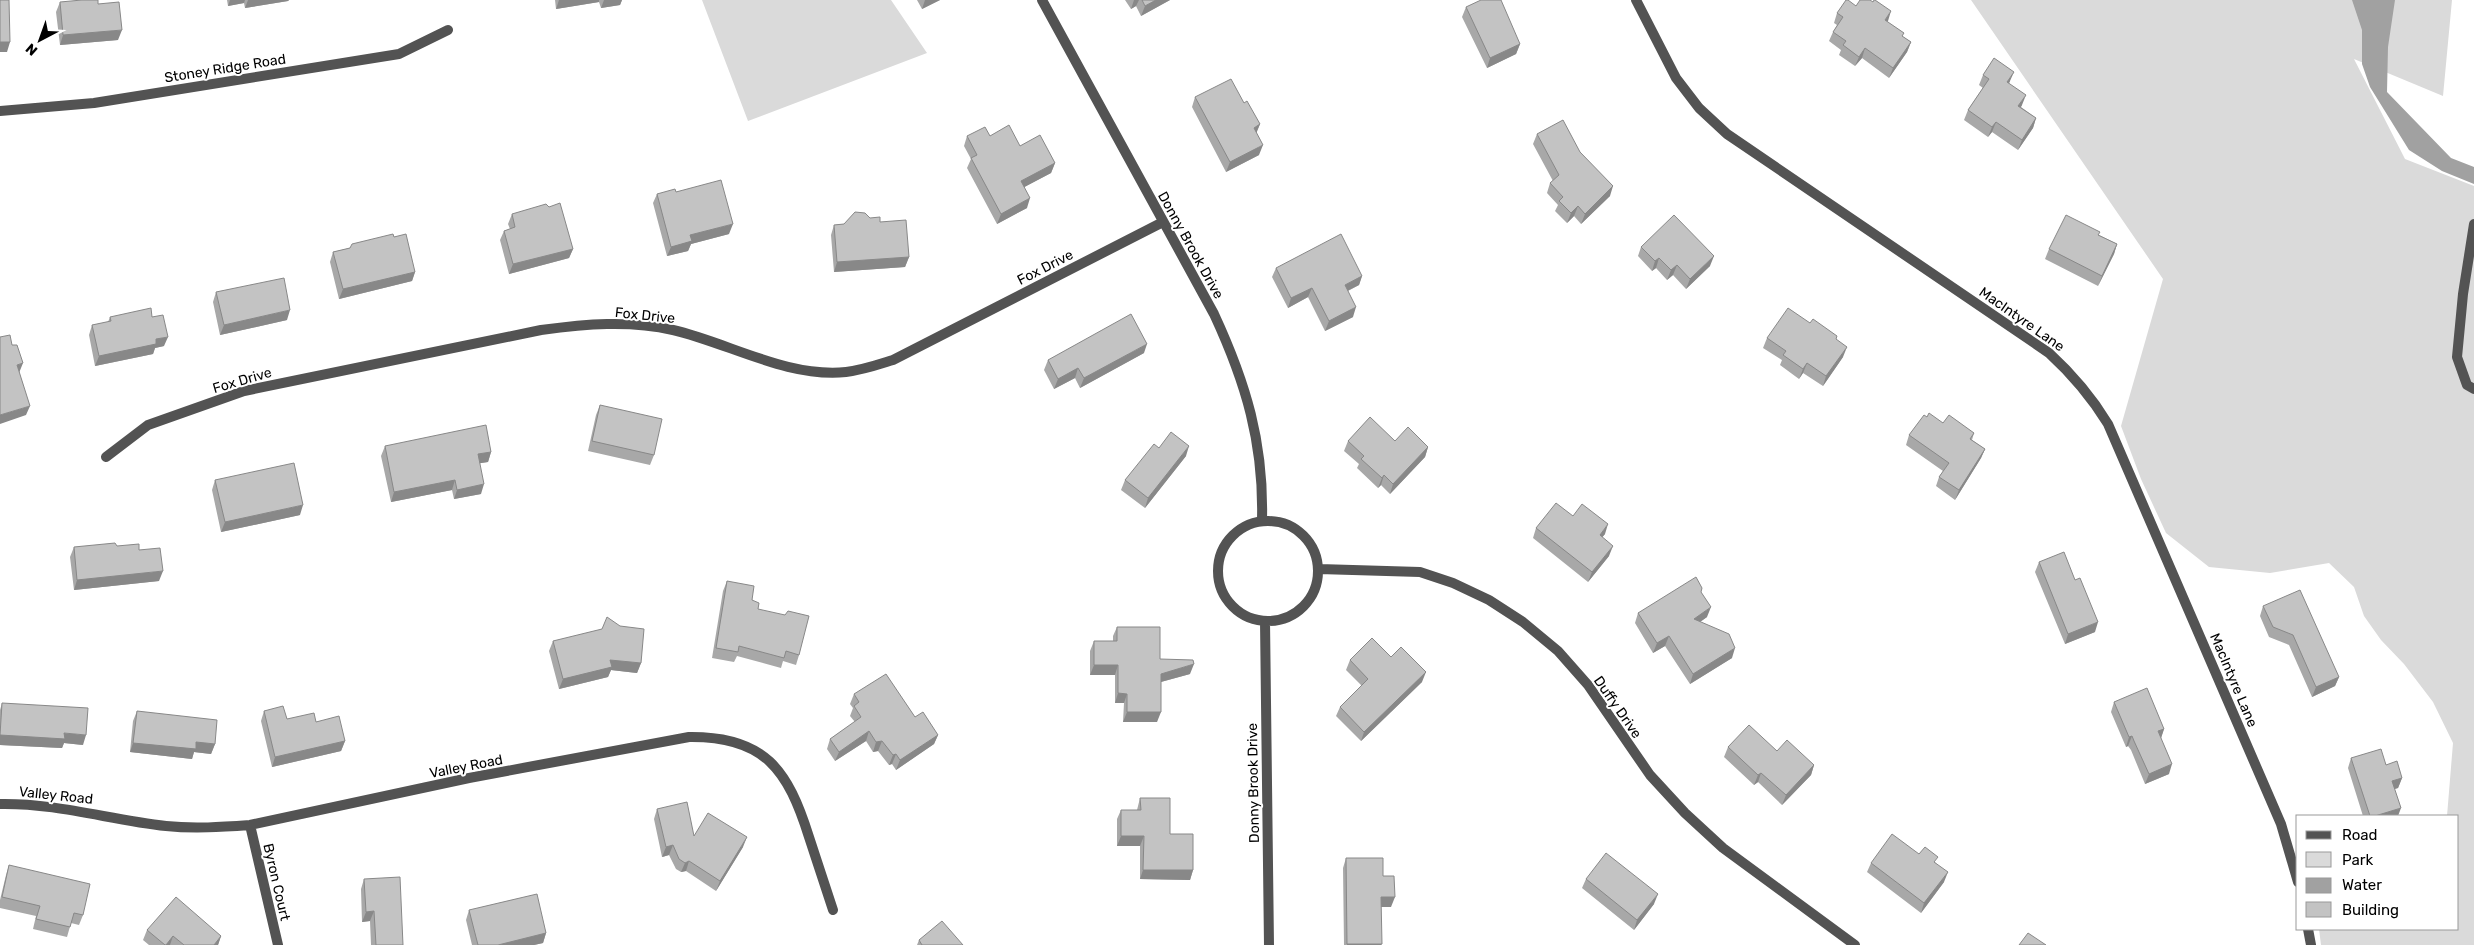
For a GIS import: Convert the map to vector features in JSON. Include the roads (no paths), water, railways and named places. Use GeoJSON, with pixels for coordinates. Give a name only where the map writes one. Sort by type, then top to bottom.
{"type":"FeatureCollection","features":[{"type":"Feature","properties":{"kind":"street","name":"Donny Brook Drive"},"geometry":{"type":"LineString","coordinates":[[1042,0],[1218,322],[1234,356],[1247,395],[1258,438],[1263,481],[1262,520]]}},
{"type":"Feature","properties":{"kind":"street","name":"MacIntyre Lane"},"geometry":{"type":"LineString","coordinates":[[1636,0],[1676,78],[1699,108],[1727,134],[2049,353],[2073,374],[2092,398],[2108,424],[2277,815],[2296,876]]}},
{"type":"Feature","properties":{"kind":"street","name":"Stoney Ridge Road"},"geometry":{"type":"LineString","coordinates":[[0,111],[94,103],[399,54],[448,30]]}},
{"type":"Feature","properties":{"kind":"street","name":"Fox Drive"},"geometry":{"type":"LineString","coordinates":[[106,458],[148,425],[244,391],[541,330],[584,324],[628,324],[671,330],[713,340],[770,361],[810,370],[844,372],[869,368],[893,360],[1163,222]]}},
{"type":"Feature","properties":{"kind":"street"},"geometry":{"type":"LineString","coordinates":[[2474,224],[2463,294],[2457,357],[2467,385],[2474,389]]}},
{"type":"Feature","properties":{"kind":"street"},"geometry":{"type":"LineString","coordinates":[[1262,520],[1279,521],[1307,538],[1316,552],[1319,569],[1317,586],[1309,601],[1297,612],[1282,620],[1265,621],[1249,618],[1235,609],[1224,596],[1218,580],[1218,564],[1223,547],[1233,534],[1246,524],[1262,520]]}},
{"type":"Feature","properties":{"kind":"street","name":"Duffy Drive"},"geometry":{"type":"LineString","coordinates":[[1319,569],[1420,572],[1453,583],[1490,600],[1523,622],[1558,651],[1588,685],[1650,775],[1684,813],[1722,848],[1856,945]]}},
{"type":"Feature","properties":{"kind":"street","name":"Donny Brook Drive"},"geometry":{"type":"LineString","coordinates":[[1265,621],[1269,945]]}},
{"type":"Feature","properties":{"kind":"street","name":"Valley Road"},"geometry":{"type":"LineString","coordinates":[[0,804],[69,808],[165,826],[214,828],[250,825],[469,778],[689,738],[713,737],[736,742],[756,751],[774,765],[788,782],[799,804],[833,910]]}},
{"type":"Feature","properties":{"kind":"street","name":"Byron Court"},"geometry":{"type":"LineString","coordinates":[[250,825],[278,945]]}},
{"type":"Feature","properties":{"kind":"street"},"geometry":{"type":"LineString","coordinates":[[2308,930],[2311,945]]}},
{"type":"Feature","properties":{"kind":"water"},"geometry":{"type":"Polygon","coordinates":[[[2352,0],[2395,0],[2388,47],[2387,92],[2451,158],[2474,167],[2474,184],[2442,171],[2409,150],[2370,87],[2362,64],[2362,30],[2352,0]]]}}]}
